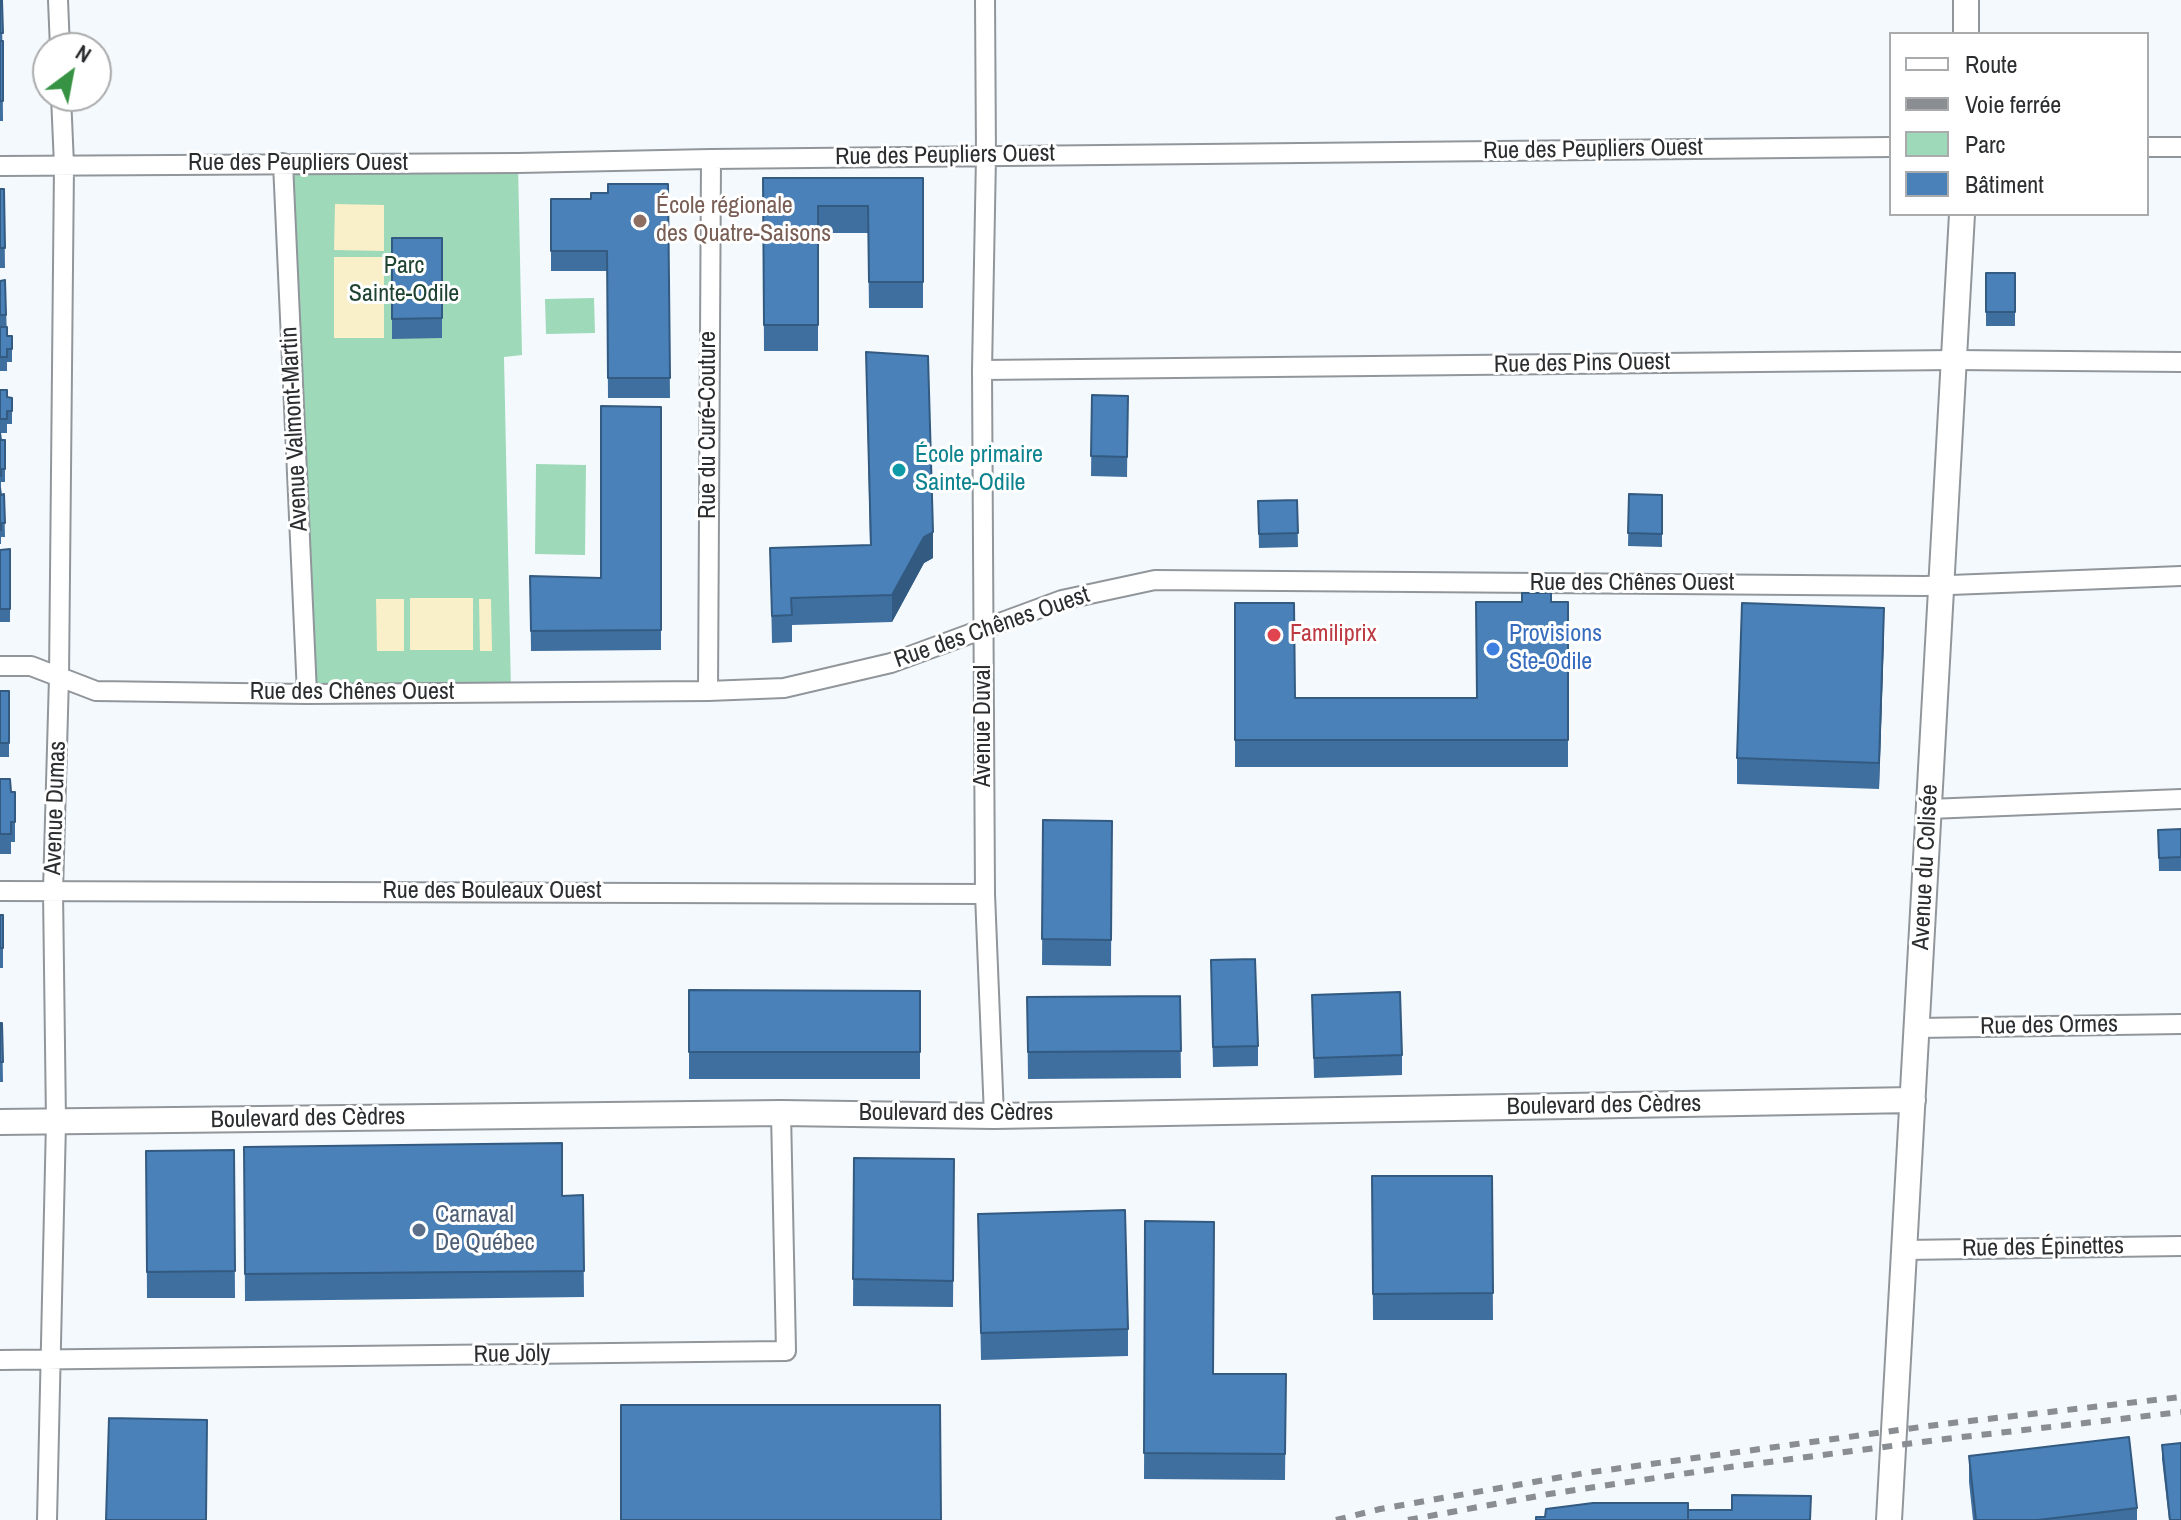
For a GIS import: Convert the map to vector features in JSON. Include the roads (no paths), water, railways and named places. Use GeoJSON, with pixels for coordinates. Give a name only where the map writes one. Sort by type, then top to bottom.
{"type":"FeatureCollection","features":[{"type":"Feature","properties":{"kind":"street"},"geometry":{"type":"LineString","coordinates":[[58,0],[59,32]]}},
{"type":"Feature","properties":{"kind":"street","name":"Avenue Duval"},"geometry":{"type":"LineString","coordinates":[[985,0],[982,370],[985,894],[994,1116]]}},
{"type":"Feature","properties":{"kind":"street"},"geometry":{"type":"LineString","coordinates":[[1966,0],[1966,32]]}},
{"type":"Feature","properties":{"kind":"street","name":"Avenue Dumas"},"geometry":{"type":"LineString","coordinates":[[47,1520],[56,1122],[53,891],[59,677],[64,165],[62,112]]}},
{"type":"Feature","properties":{"kind":"street","name":"Rue des Peupliers Ouest"},"geometry":{"type":"LineString","coordinates":[[0,166],[1889,147]]}},
{"type":"Feature","properties":{"kind":"street"},"geometry":{"type":"LineString","coordinates":[[2149,147],[2181,147]]}},
{"type":"Feature","properties":{"kind":"street","name":"Rue du Curé-Couture"},"geometry":{"type":"LineString","coordinates":[[708,691],[711,159]]}},
{"type":"Feature","properties":{"kind":"street","name":"Avenue Valmont-Martin"},"geometry":{"type":"LineString","coordinates":[[283,163],[307,694]]}},
{"type":"Feature","properties":{"kind":"street","name":"Avenue du Colisée"},"geometry":{"type":"LineString","coordinates":[[1889,1520],[1962,216]]}},
{"type":"Feature","properties":{"kind":"street","name":"Rue des Pins Ouest"},"geometry":{"type":"LineString","coordinates":[[982,370],[1954,360],[2181,362]]}},
{"type":"Feature","properties":{"kind":"street","name":"Rue des Chênes Ouest"},"geometry":{"type":"LineString","coordinates":[[0,666],[31,666],[96,691],[307,694],[784,688],[891,663],[1062,600],[1155,580],[1941,586],[2181,576]]}},
{"type":"Feature","properties":{"kind":"street"},"geometry":{"type":"LineString","coordinates":[[1929,809],[2181,799]]}},
{"type":"Feature","properties":{"kind":"street","name":"Rue des Bouleaux Ouest"},"geometry":{"type":"LineString","coordinates":[[0,891],[985,894]]}},
{"type":"Feature","properties":{"kind":"street","name":"Rue des Ormes"},"geometry":{"type":"LineString","coordinates":[[1917,1028],[2181,1024]]}},
{"type":"Feature","properties":{"kind":"street","name":"Boulevard des Cèdres"},"geometry":{"type":"LineString","coordinates":[[0,1122],[781,1113],[994,1116],[1913,1100]]}},
{"type":"Feature","properties":{"kind":"street","name":"Rue Joly"},"geometry":{"type":"LineString","coordinates":[[0,1360],[786,1351],[781,1113]]}},
{"type":"Feature","properties":{"kind":"street","name":"Rue des Épinettes"},"geometry":{"type":"LineString","coordinates":[[1904,1250],[2181,1246]]}},
{"type":"Feature","properties":{"kind":"railway"},"geometry":{"type":"LineString","coordinates":[[1336,1520],[1380,1509],[1585,1473],[1943,1424],[2181,1397]]}},
{"type":"Feature","properties":{"kind":"railway"},"geometry":{"type":"LineString","coordinates":[[1408,1520],[1549,1494],[1715,1469],[2181,1412]]}},
{"type":"Feature","properties":{"kind":"place","name":"École régionale des Quatre-Saisons"},"geometry":{"type":"Point","coordinates":[640,221]}},
{"type":"Feature","properties":{"kind":"place","name":"École primaire Sainte-Odile"},"geometry":{"type":"Point","coordinates":[899,470]}},
{"type":"Feature","properties":{"kind":"place","name":"Familiprix"},"geometry":{"type":"Point","coordinates":[1274,635]}},
{"type":"Feature","properties":{"kind":"place","name":"Provisions Ste-Odile"},"geometry":{"type":"Point","coordinates":[1493,649]}},
{"type":"Feature","properties":{"kind":"place","name":"Carnaval De Québec"},"geometry":{"type":"Point","coordinates":[419,1230]}},
{"type":"Feature","properties":{"kind":"park label","name":"Parc Sainte-Odile"},"geometry":{"type":"Point","coordinates":[404,281]}}]}
